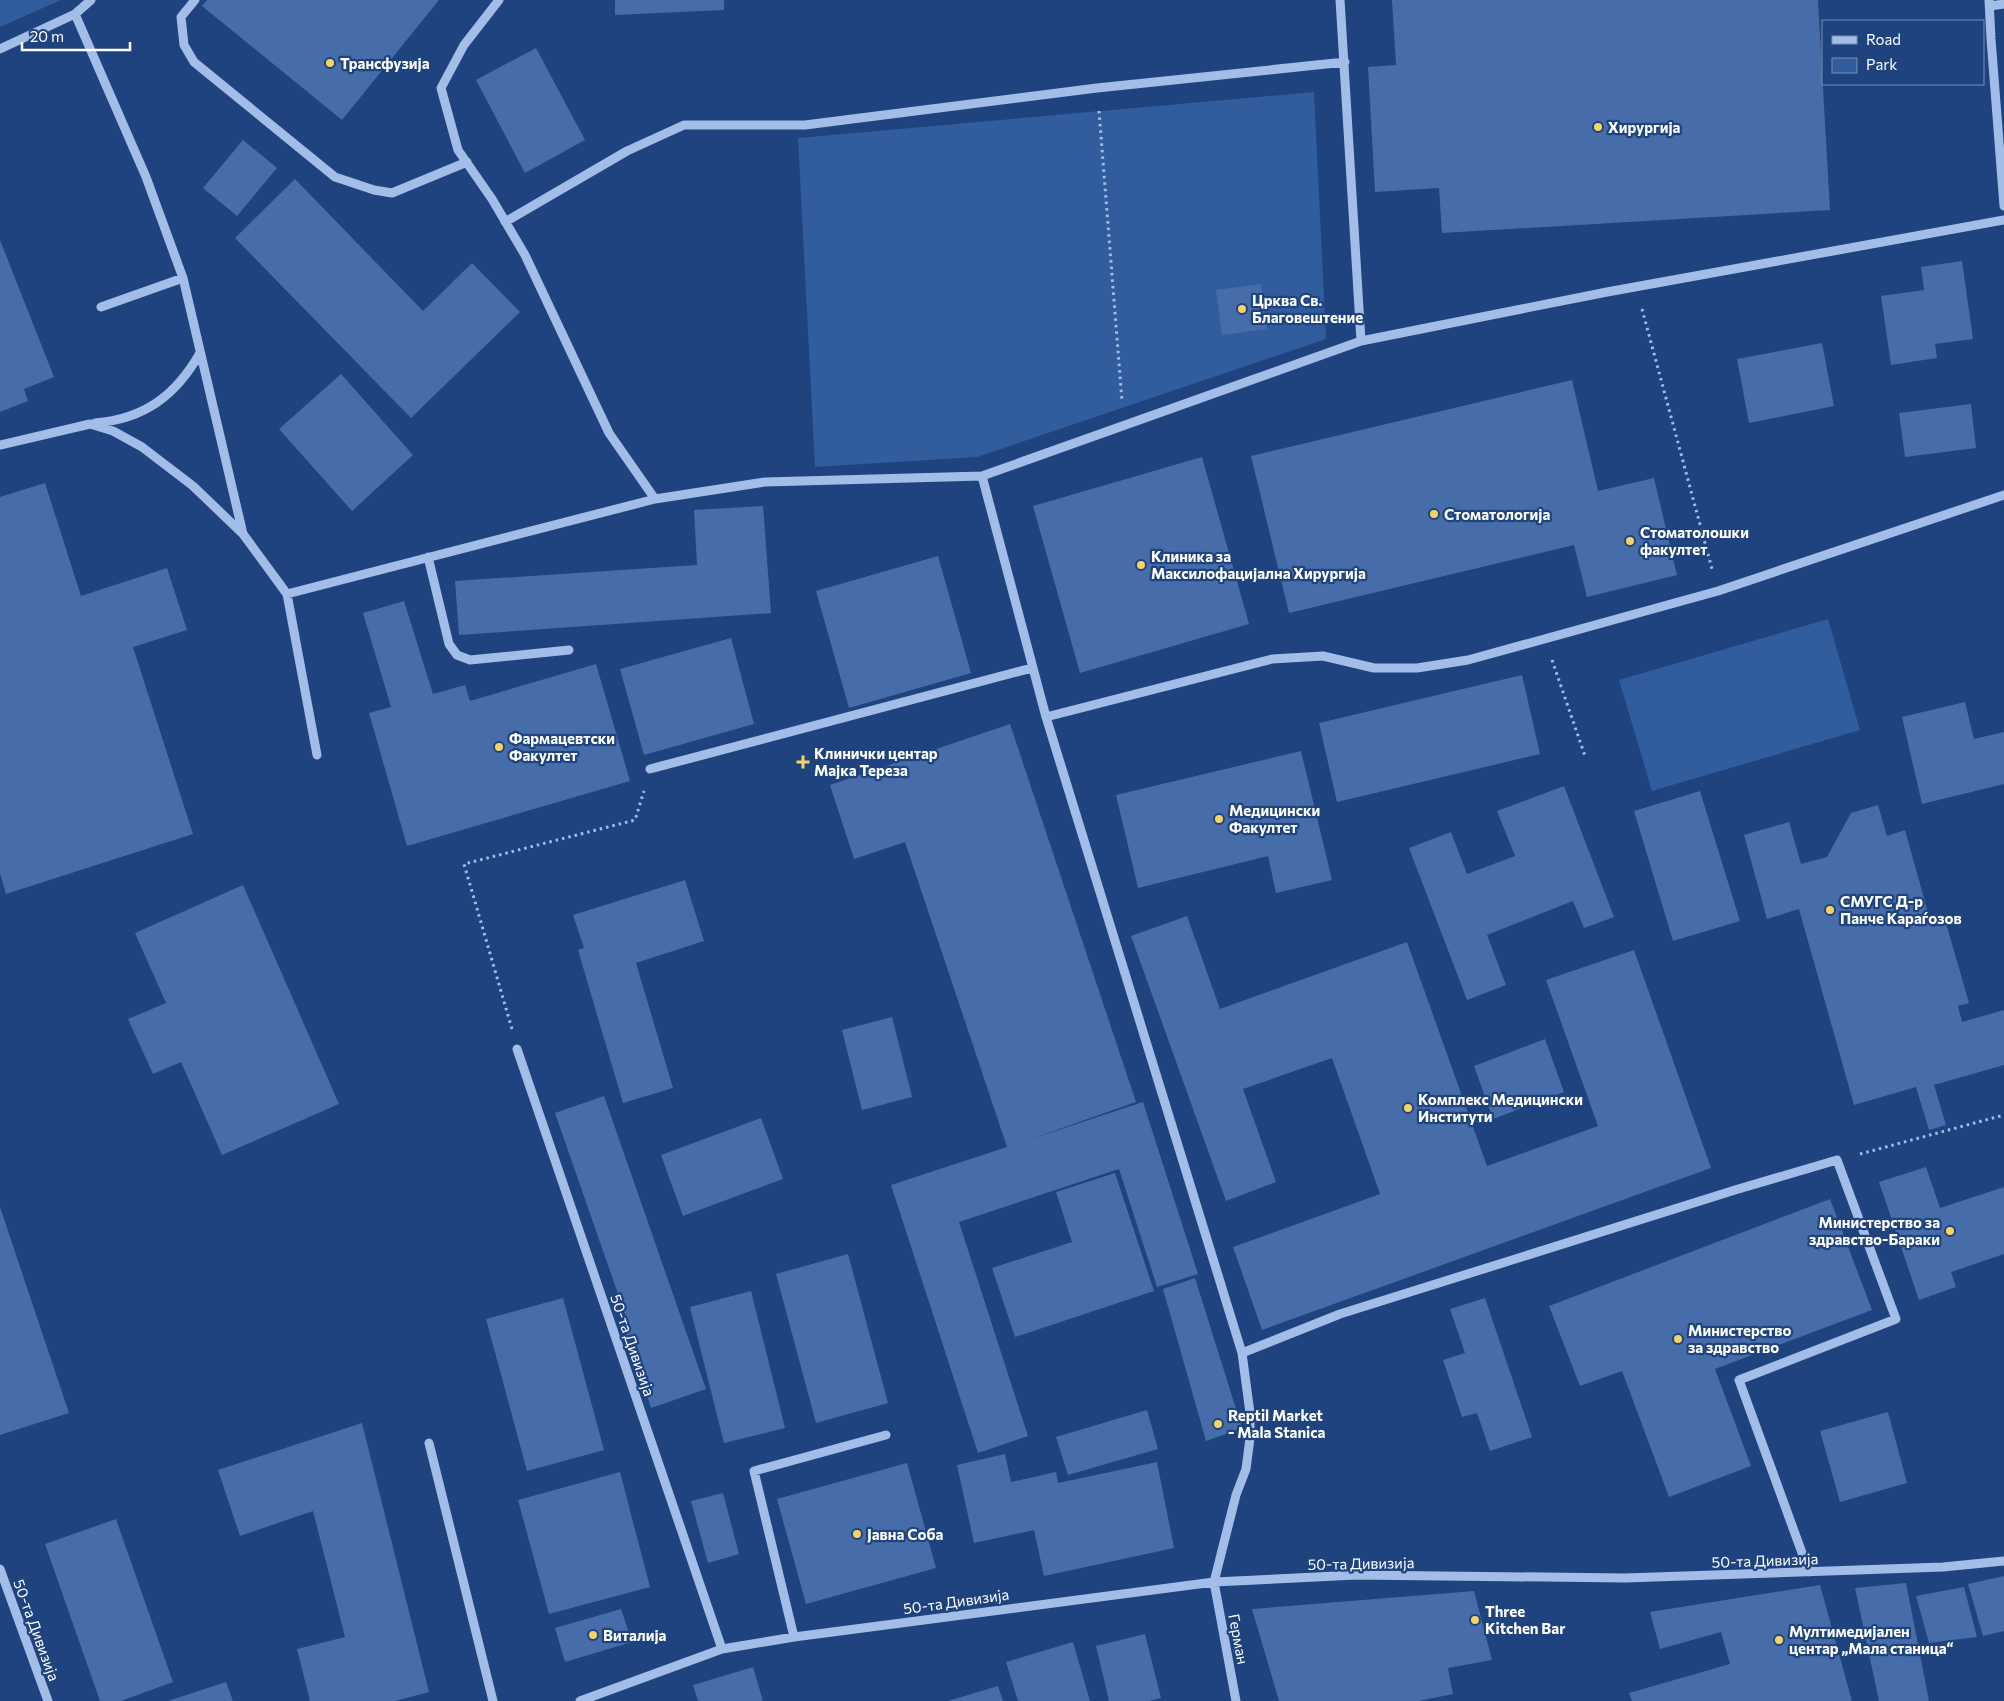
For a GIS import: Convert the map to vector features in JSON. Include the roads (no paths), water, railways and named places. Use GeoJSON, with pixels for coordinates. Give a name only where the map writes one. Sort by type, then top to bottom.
{"type":"FeatureCollection","features":[{"type":"Feature","properties":{"kind":"street"},"geometry":{"type":"LineString","coordinates":[[0,49],[75,14],[91,0]]}},
{"type":"Feature","properties":{"kind":"street"},"geometry":{"type":"LineString","coordinates":[[195,0],[180,17],[184,45],[194,62],[335,177],[374,190],[392,193],[467,162]]}},
{"type":"Feature","properties":{"kind":"street"},"geometry":{"type":"LineString","coordinates":[[498,0],[464,45],[441,88],[458,150],[525,255],[609,433],[655,499]]}},
{"type":"Feature","properties":{"kind":"street"},"geometry":{"type":"LineString","coordinates":[[1340,0],[1361,341]]}},
{"type":"Feature","properties":{"kind":"street"},"geometry":{"type":"LineString","coordinates":[[2004,4],[1989,3],[1990,39],[2004,206]]}},
{"type":"Feature","properties":{"kind":"street"},"geometry":{"type":"LineString","coordinates":[[75,14],[146,177],[183,278],[243,534]]}},
{"type":"Feature","properties":{"kind":"street"},"geometry":{"type":"LineString","coordinates":[[505,222],[627,151],[684,125],[805,125],[1097,88],[1345,62]]}},
{"type":"Feature","properties":{"kind":"street"},"geometry":{"type":"LineString","coordinates":[[287,594],[655,499],[765,482],[982,476],[1361,341],[1636,287],[2004,220]]}},
{"type":"Feature","properties":{"kind":"street"},"geometry":{"type":"LineString","coordinates":[[101,307],[183,278]]}},
{"type":"Feature","properties":{"kind":"street"},"geometry":{"type":"LineString","coordinates":[[0,445],[90,424],[113,422],[136,415],[156,404],[174,390],[189,372],[200,353]]}},
{"type":"Feature","properties":{"kind":"street"},"geometry":{"type":"LineString","coordinates":[[90,424],[113,430],[142,447],[192,486],[243,534],[287,594],[317,755]]}},
{"type":"Feature","properties":{"kind":"street"},"geometry":{"type":"LineString","coordinates":[[982,476],[1046,717],[1242,1354],[1250,1413],[1250,1438],[1246,1469],[1236,1495],[1214,1582]]}},
{"type":"Feature","properties":{"kind":"street"},"geometry":{"type":"LineString","coordinates":[[1046,717],[1272,659],[1323,656],[1374,668],[1417,668],[1468,660],[1718,591],[2004,495]]}},
{"type":"Feature","properties":{"kind":"street"},"geometry":{"type":"LineString","coordinates":[[428,557],[449,644],[457,655],[470,660],[569,650]]}},
{"type":"Feature","properties":{"kind":"street"},"geometry":{"type":"LineString","coordinates":[[650,769],[1032,668]]}},
{"type":"Feature","properties":{"kind":"street","name":"50-та Дивизија"},"geometry":{"type":"LineString","coordinates":[[517,1049],[722,1649]]}},
{"type":"Feature","properties":{"kind":"street"},"geometry":{"type":"LineString","coordinates":[[1242,1354],[1340,1314],[1735,1190],[1837,1160],[1896,1319],[1739,1380],[1809,1572]]}},
{"type":"Feature","properties":{"kind":"street"},"geometry":{"type":"LineString","coordinates":[[794,1637],[754,1471],[886,1435]]}},
{"type":"Feature","properties":{"kind":"street"},"geometry":{"type":"LineString","coordinates":[[429,1443],[493,1701]]}},
{"type":"Feature","properties":{"kind":"street","name":"50-та Дивизија"},"geometry":{"type":"LineString","coordinates":[[580,1701],[722,1649],[794,1637],[1214,1582],[1356,1575],[1625,1578],[1943,1567],[2004,1561]]}},
{"type":"Feature","properties":{"kind":"street","name":"50-та Дивизија"},"geometry":{"type":"LineString","coordinates":[[0,1569],[48,1701]]}},
{"type":"Feature","properties":{"kind":"street","name":"Герман"},"geometry":{"type":"LineString","coordinates":[[1214,1582],[1236,1701]]}},
{"type":"Feature","properties":{"kind":"place","name":"Трансфузија"},"geometry":{"type":"Point","coordinates":[330,63]}},
{"type":"Feature","properties":{"kind":"place","name":"Хирургија"},"geometry":{"type":"Point","coordinates":[1598,127]}},
{"type":"Feature","properties":{"kind":"place","name":"Црква Св. Благовештение"},"geometry":{"type":"Point","coordinates":[1242,309]}},
{"type":"Feature","properties":{"kind":"place","name":"Стоматологија"},"geometry":{"type":"Point","coordinates":[1434,514]}},
{"type":"Feature","properties":{"kind":"place","name":"Стоматолошки факултет"},"geometry":{"type":"Point","coordinates":[1630,541]}},
{"type":"Feature","properties":{"kind":"place","name":"Клиника за Максилофацијална Хирургија"},"geometry":{"type":"Point","coordinates":[1141,565]}},
{"type":"Feature","properties":{"kind":"place","name":"Фармацевтски Факултет"},"geometry":{"type":"Point","coordinates":[499,747]}},
{"type":"Feature","properties":{"kind":"place","name":"Клинички центар Мајка Тереза"},"geometry":{"type":"Point","coordinates":[803,762]}},
{"type":"Feature","properties":{"kind":"place","name":"Медицински Факултет"},"geometry":{"type":"Point","coordinates":[1219,819]}},
{"type":"Feature","properties":{"kind":"place","name":"СМУГС Д-р Панче Караѓозов"},"geometry":{"type":"Point","coordinates":[1830,910]}},
{"type":"Feature","properties":{"kind":"place","name":"Комплекс Медицински Институти"},"geometry":{"type":"Point","coordinates":[1408,1108]}},
{"type":"Feature","properties":{"kind":"place","name":"Министерство за здравство-Бараки"},"geometry":{"type":"Point","coordinates":[1950,1231]}},
{"type":"Feature","properties":{"kind":"place","name":"Министерство за здравство"},"geometry":{"type":"Point","coordinates":[1678,1339]}},
{"type":"Feature","properties":{"kind":"place","name":"Reptil Market - Mala Stanica"},"geometry":{"type":"Point","coordinates":[1218,1424]}},
{"type":"Feature","properties":{"kind":"place","name":"Јавна Соба"},"geometry":{"type":"Point","coordinates":[857,1534]}},
{"type":"Feature","properties":{"kind":"place","name":"Three Kitchen Bar"},"geometry":{"type":"Point","coordinates":[1475,1620]}},
{"type":"Feature","properties":{"kind":"place","name":"Виталија"},"geometry":{"type":"Point","coordinates":[593,1635]}},
{"type":"Feature","properties":{"kind":"place","name":"Мултимедијален центар „Мала станица“"},"geometry":{"type":"Point","coordinates":[1779,1640]}}]}
